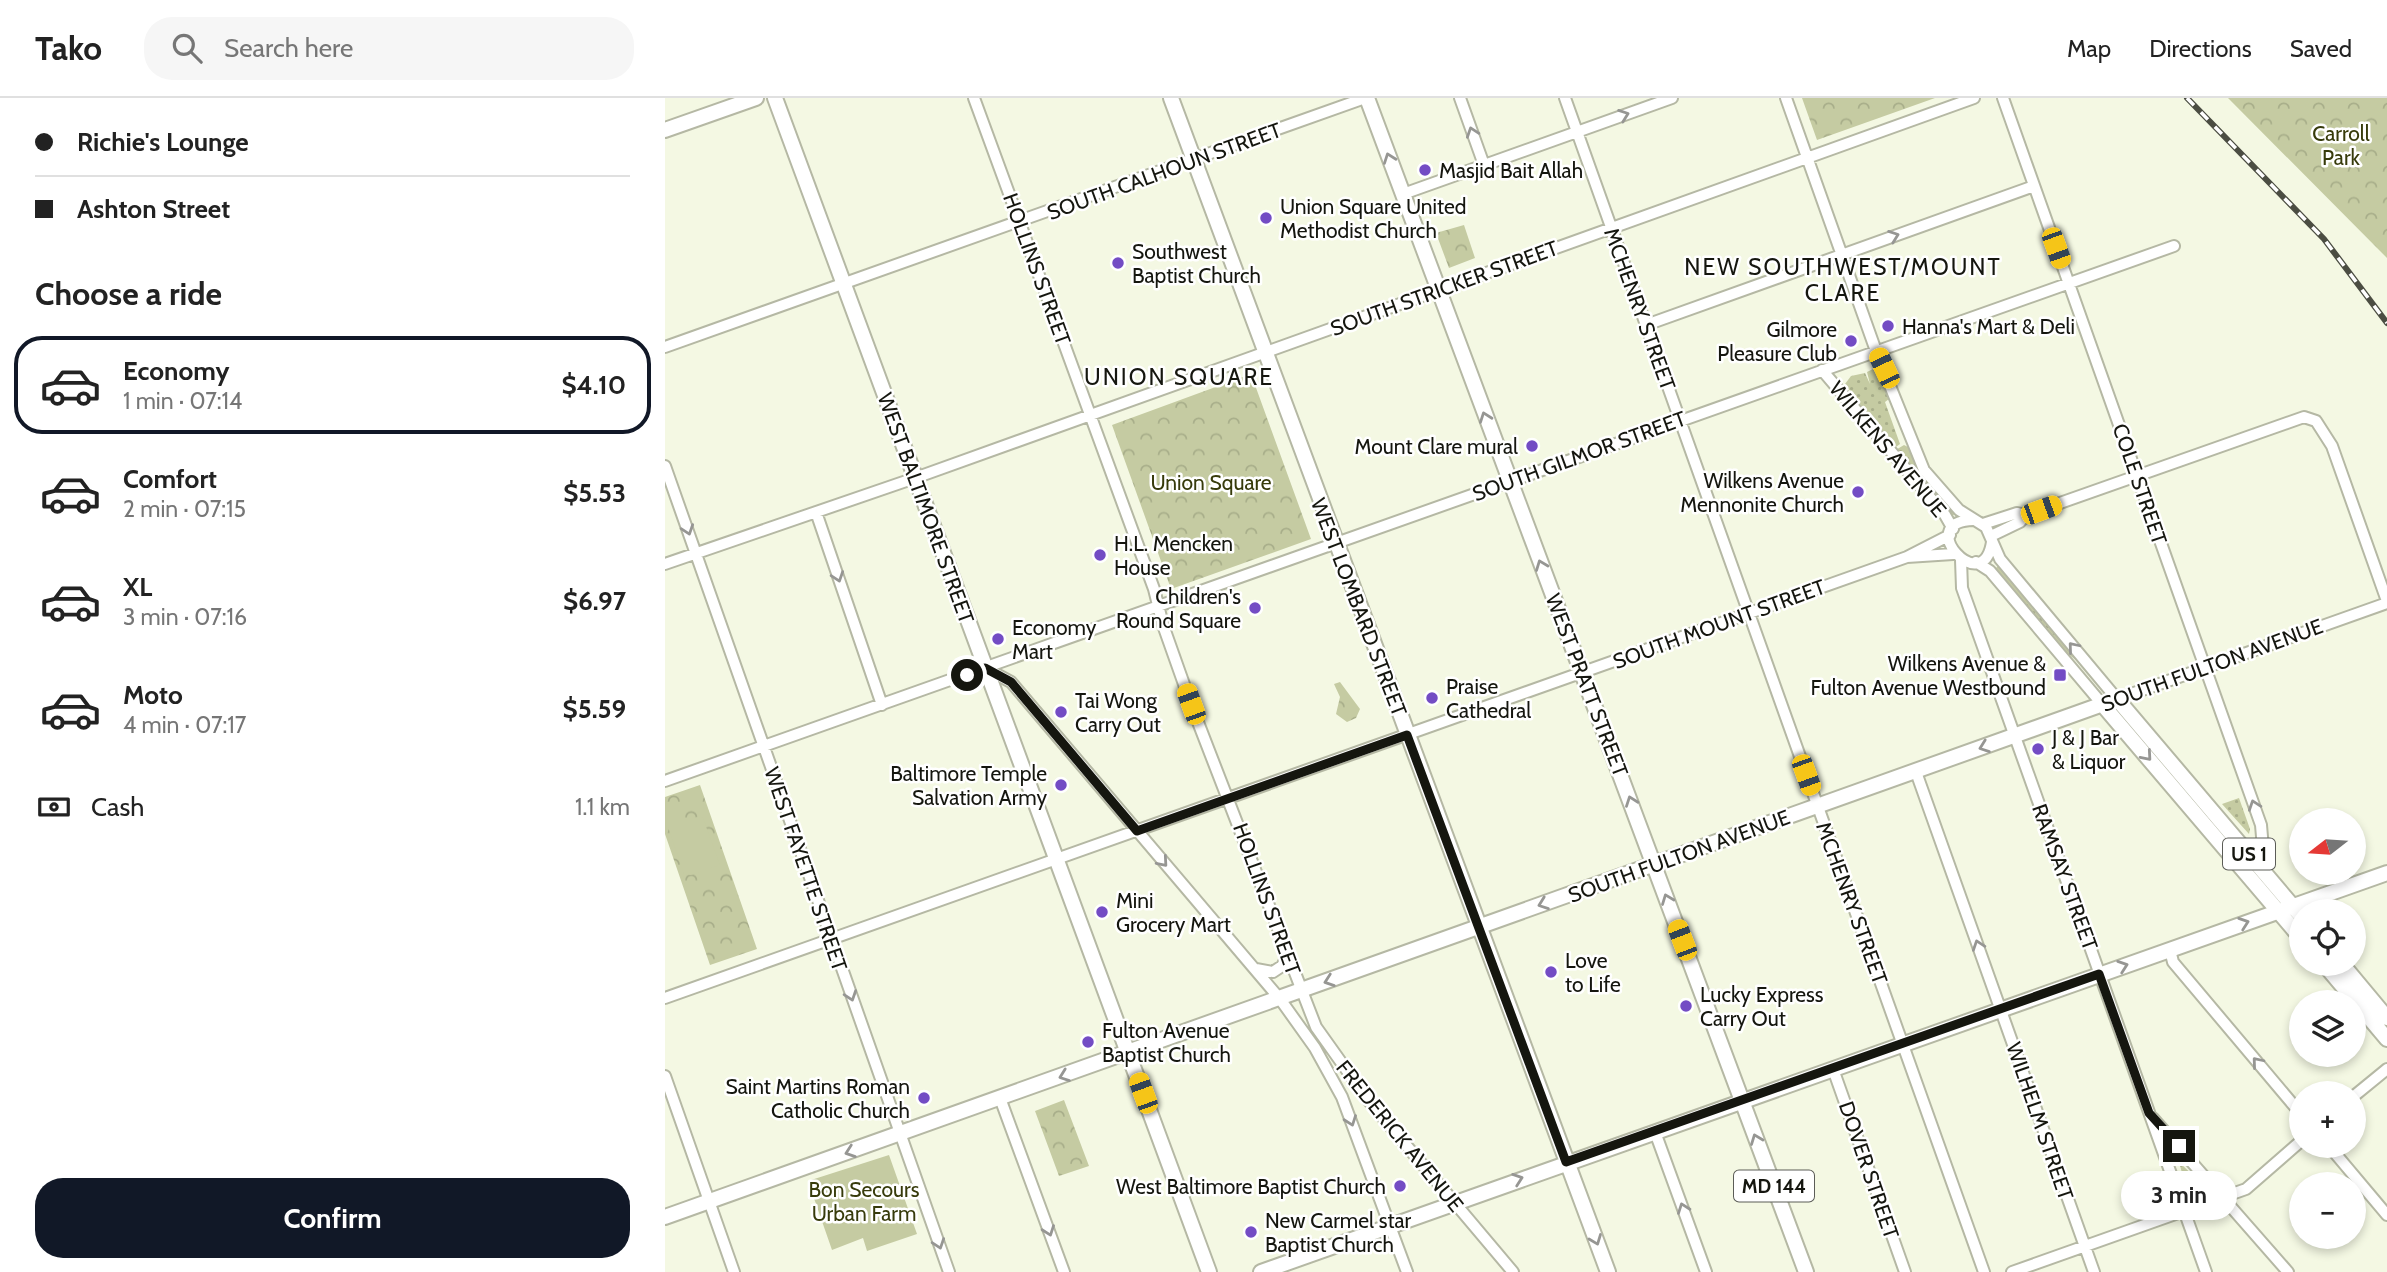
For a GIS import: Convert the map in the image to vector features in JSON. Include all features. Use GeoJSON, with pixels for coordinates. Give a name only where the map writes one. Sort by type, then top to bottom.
{"type":"FeatureCollection","features":[{"type":"Feature","properties":{"kind":"main road"},"geometry":{"type":"LineString","coordinates":[[665,130],[756,98]]}},
{"type":"Feature","properties":{"kind":"main road","name":"WEST BALTIMORE STREET"},"geometry":{"type":"LineString","coordinates":[[775,98],[1209,1272]]}},
{"type":"Feature","properties":{"kind":"main road","name":"WEST LOMBARD STREET"},"geometry":{"type":"LineString","coordinates":[[1171,98],[1608,1272]]}},
{"type":"Feature","properties":{"kind":"main road","name":"WEST PRATT STREET"},"geometry":{"type":"LineString","coordinates":[[1366,98],[1806,1272]]}},
{"type":"Feature","properties":{"kind":"main road","name":"SOUTH FULTON AVENUE"},"geometry":{"type":"LineString","coordinates":[[665,1217],[2117,699]]}},
{"type":"Feature","properties":{"kind":"main road","name":"US 1"},"geometry":{"type":"LineString","coordinates":[[2117,699],[2265,872],[2289,908]]}},
{"type":"Feature","properties":{"kind":"main road"},"geometry":{"type":"LineString","coordinates":[[2102,704],[2289,909]]}},
{"type":"Feature","properties":{"kind":"main road"},"geometry":{"type":"LineString","coordinates":[[2321,899],[2387,873]]}},
{"type":"Feature","properties":{"kind":"main road"},"geometry":{"type":"LineString","coordinates":[[1261,1272],[2099,974],[2289,912]]}},
{"type":"Feature","properties":{"kind":"main road"},"geometry":{"type":"LineString","coordinates":[[2334,976],[2387,1039]]}},
{"type":"Feature","properties":{"kind":"main road"},"geometry":{"type":"LineString","coordinates":[[2352,976],[2387,1018]]}},
{"type":"Feature","properties":{"kind":"street","name":"HOLLINS STREET"},"geometry":{"type":"LineString","coordinates":[[974,98],[1228,800],[1235,810],[1301,991]]}},
{"type":"Feature","properties":{"kind":"street","name":"SOUTH CALHOUN STREET"},"geometry":{"type":"LineString","coordinates":[[665,347],[1366,98]]}},
{"type":"Feature","properties":{"kind":"street"},"geometry":{"type":"LineString","coordinates":[[1460,98],[1483,165]]}},
{"type":"Feature","properties":{"kind":"street","name":"MCHENRY STREET"},"geometry":{"type":"LineString","coordinates":[[1565,98],[1984,1272]]}},
{"type":"Feature","properties":{"kind":"street"},"geometry":{"type":"LineString","coordinates":[[1403,194],[1672,98]]}},
{"type":"Feature","properties":{"kind":"street"},"geometry":{"type":"LineString","coordinates":[[1786,98],[1876,351]]}},
{"type":"Feature","properties":{"kind":"street","name":"SOUTH STRICKER STREET"},"geometry":{"type":"LineString","coordinates":[[665,564],[915,478],[1973,98]]}},
{"type":"Feature","properties":{"kind":"street","name":"COLE STREET"},"geometry":{"type":"LineString","coordinates":[[2003,98],[2261,825],[2265,872]]}},
{"type":"Feature","properties":{"kind":"street"},"geometry":{"type":"LineString","coordinates":[[1646,325],[2034,186]]}},
{"type":"Feature","properties":{"kind":"street","name":"SOUTH GILMOR STREET"},"geometry":{"type":"LineString","coordinates":[[665,781],[2174,246]]}},
{"type":"Feature","properties":{"kind":"street","name":"WILKENS AVENUE"},"geometry":{"type":"LineString","coordinates":[[1876,351],[1924,470],[1959,510],[1978,522]]}},
{"type":"Feature","properties":{"kind":"street","name":"WILKENS AVENUE"},"geometry":{"type":"LineString","coordinates":[[1822,370],[1945,515],[1951,532]]}},
{"type":"Feature","properties":{"kind":"street"},"geometry":{"type":"LineString","coordinates":[[1991,538],[2020,522],[2027,515],[2304,417],[2316,421],[2332,446],[2387,602]]}},
{"type":"Feature","properties":{"kind":"street","name":"WEST FAYETTE STREET"},"geometry":{"type":"LineString","coordinates":[[665,466],[949,1272]]}},
{"type":"Feature","properties":{"kind":"street"},"geometry":{"type":"LineString","coordinates":[[816,512],[882,705]]}},
{"type":"Feature","properties":{"kind":"street"},"geometry":{"type":"LineString","coordinates":[[2027,515],[2017,513],[1978,522],[1961,522],[1951,532],[1957,557],[1976,562],[1990,571],[2102,704]]}},
{"type":"Feature","properties":{"kind":"street"},"geometry":{"type":"LineString","coordinates":[[1978,522],[1991,538],[2000,559],[2117,699]]}},
{"type":"Feature","properties":{"kind":"street","name":"SOUTH MOUNT STREET"},"geometry":{"type":"LineString","coordinates":[[665,998],[1228,800],[1907,556],[1951,532]]}},
{"type":"Feature","properties":{"kind":"street"},"geometry":{"type":"LineString","coordinates":[[1976,562],[1989,551],[1991,538]]}},
{"type":"Feature","properties":{"kind":"street","name":"SOUTH MOUNT STREET"},"geometry":{"type":"LineString","coordinates":[[1907,556],[1957,557]]}},
{"type":"Feature","properties":{"kind":"street","name":"RAMSAY STREET"},"geometry":{"type":"LineString","coordinates":[[1957,557],[1961,584],[2206,1272]]}},
{"type":"Feature","properties":{"kind":"street","name":"SOUTH FULTON AVENUE"},"geometry":{"type":"LineString","coordinates":[[2117,699],[2387,602]]}},
{"type":"Feature","properties":{"kind":"street"},"geometry":{"type":"LineString","coordinates":[[985,668],[1011,682],[1280,999]]}},
{"type":"Feature","properties":{"kind":"street","name":"WILHELM STREET"},"geometry":{"type":"LineString","coordinates":[[1916,772],[2094,1272]]}},
{"type":"Feature","properties":{"kind":"street"},"geometry":{"type":"LineString","coordinates":[[2170,950],[2173,962],[2289,1100]]}},
{"type":"Feature","properties":{"kind":"street"},"geometry":{"type":"LineString","coordinates":[[1254,968],[1264,973],[1273,972],[1282,966],[1288,955]]}},
{"type":"Feature","properties":{"kind":"street","name":"FREDERICK AVENUE"},"geometry":{"type":"LineString","coordinates":[[1301,991],[1316,1027],[1340,1064],[1513,1272]]}},
{"type":"Feature","properties":{"kind":"street","name":"HOLLINS STREET"},"geometry":{"type":"LineString","coordinates":[[1280,999],[1315,1048],[1342,1097],[1407,1272]]}},
{"type":"Feature","properties":{"kind":"street","name":"DOVER STREET"},"geometry":{"type":"LineString","coordinates":[[1833,1069],[1905,1272]]}},
{"type":"Feature","properties":{"kind":"street"},"geometry":{"type":"LineString","coordinates":[[2366,1087],[2387,1069]]}},
{"type":"Feature","properties":{"kind":"street"},"geometry":{"type":"LineString","coordinates":[[665,1076],[734,1272]]}},
{"type":"Feature","properties":{"kind":"street"},"geometry":{"type":"LineString","coordinates":[[1000,1098],[1065,1272]]}},
{"type":"Feature","properties":{"kind":"street"},"geometry":{"type":"LineString","coordinates":[[2149,1113],[2288,1272]]}},
{"type":"Feature","properties":{"kind":"street"},"geometry":{"type":"LineString","coordinates":[[1655,1132],[1706,1272]]}},
{"type":"Feature","properties":{"kind":"street"},"geometry":{"type":"LineString","coordinates":[[2012,1272],[2246,1189],[2289,1151]]}},
{"type":"Feature","properties":{"kind":"street"},"geometry":{"type":"LineString","coordinates":[[2339,1158],[2387,1215]]}},
{"type":"Feature","properties":{"kind":"green space"},"geometry":{"type":"Polygon","coordinates":[[[1802,98],[1935,98],[1817,140],[1802,98]]]}},
{"type":"Feature","properties":{"kind":"green space","name":"Carroll Park"},"geometry":{"type":"Polygon","coordinates":[[[2228,98],[2387,98],[2387,258],[2228,98]]]}},
{"type":"Feature","properties":{"kind":"green space"},"geometry":{"type":"Polygon","coordinates":[[[1464,225],[1475,258],[1449,268],[1436,233],[1464,225]]]}},
{"type":"Feature","properties":{"kind":"green space"},"geometry":{"type":"Polygon","coordinates":[[[1873,369],[1881,379],[1889,399],[1885,402],[1900,444],[1893,449],[1845,384],[1851,376],[1865,373],[1870,384],[1867,372],[1873,369]]]}},
{"type":"Feature","properties":{"kind":"green space","name":"Union Square"},"geometry":{"type":"Polygon","coordinates":[[[1251,374],[1311,539],[1171,589],[1112,425],[1251,374]]]}},
{"type":"Feature","properties":{"kind":"green space"},"geometry":{"type":"Polygon","coordinates":[[[1904,445],[1908,447],[1916,466],[1956,513],[1951,517],[1894,451],[1904,445]]]}},
{"type":"Feature","properties":{"kind":"green space"},"geometry":{"type":"Polygon","coordinates":[[[1999,565],[2078,658],[2076,660],[2064,651],[1995,569],[1999,565]]]}},
{"type":"Feature","properties":{"kind":"green space"},"geometry":{"type":"Polygon","coordinates":[[[1340,682],[1360,709],[1356,718],[1347,722],[1336,714],[1340,697],[1334,684],[1340,682]]]}},
{"type":"Feature","properties":{"kind":"green space"},"geometry":{"type":"Polygon","coordinates":[[[700,785],[757,949],[710,965],[665,834],[665,797],[700,785]]]}},
{"type":"Feature","properties":{"kind":"green space"},"geometry":{"type":"Polygon","coordinates":[[[2239,798],[2250,829],[2249,834],[2222,804],[2239,798]]]}},
{"type":"Feature","properties":{"kind":"green space"},"geometry":{"type":"Polygon","coordinates":[[[698,817],[703,818],[720,865],[691,875],[684,874],[668,827],[698,817]]]}},
{"type":"Feature","properties":{"kind":"green space"},"geometry":{"type":"Polygon","coordinates":[[[1064,1100],[1089,1166],[1059,1176],[1035,1111],[1064,1100]]]}},
{"type":"Feature","properties":{"kind":"green space","name":"Bon Secours Urban Farm"},"geometry":{"type":"Polygon","coordinates":[[[889,1155],[917,1234],[867,1251],[863,1238],[832,1250],[808,1181],[889,1155]]]}},
{"type":"Feature","properties":{"kind":"green space"},"geometry":{"type":"Polygon","coordinates":[[[2179,1162],[2202,1184],[2200,1191],[2192,1194],[2187,1191],[2179,1162]]]}},
{"type":"Feature","properties":{"kind":"railway"},"geometry":{"type":"LineString","coordinates":[[2187,98],[2324,239],[2387,323]]}},
{"type":"Feature","properties":{"kind":"place","name":"Masjid Bait Allah"},"geometry":{"type":"Point","coordinates":[1425,170]}},
{"type":"Feature","properties":{"kind":"place","name":"Union Square United Methodist Church"},"geometry":{"type":"Point","coordinates":[1266,218]}},
{"type":"Feature","properties":{"kind":"place","name":"Southwest Baptist Church"},"geometry":{"type":"Point","coordinates":[1118,263]}},
{"type":"Feature","properties":{"kind":"place","name":"Hanna's Mart & Deli"},"geometry":{"type":"Point","coordinates":[1888,326]}},
{"type":"Feature","properties":{"kind":"place","name":"Gilmore Pleasure Club"},"geometry":{"type":"Point","coordinates":[1851,341]}},
{"type":"Feature","properties":{"kind":"place","name":"Mount Clare mural"},"geometry":{"type":"Point","coordinates":[1532,446]}},
{"type":"Feature","properties":{"kind":"place","name":"Wilkens Avenue Mennonite Church"},"geometry":{"type":"Point","coordinates":[1858,492]}},
{"type":"Feature","properties":{"kind":"place","name":"H.L. Mencken House"},"geometry":{"type":"Point","coordinates":[1100,555]}},
{"type":"Feature","properties":{"kind":"place","name":"Children's Round Square"},"geometry":{"type":"Point","coordinates":[1255,608]}},
{"type":"Feature","properties":{"kind":"place","name":"Economy Mart"},"geometry":{"type":"Point","coordinates":[998,639]}},
{"type":"Feature","properties":{"kind":"place","name":"Wilkens Avenue & Fulton Avenue Westbound"},"geometry":{"type":"Point","coordinates":[2060,675]}},
{"type":"Feature","properties":{"kind":"place","name":"Praise Cathedral"},"geometry":{"type":"Point","coordinates":[1432,698]}},
{"type":"Feature","properties":{"kind":"place","name":"Tai Wong Carry Out"},"geometry":{"type":"Point","coordinates":[1061,712]}},
{"type":"Feature","properties":{"kind":"place","name":"J & J Bar & Liquor"},"geometry":{"type":"Point","coordinates":[2038,749]}},
{"type":"Feature","properties":{"kind":"place","name":"Baltimore Temple Salvation Army"},"geometry":{"type":"Point","coordinates":[1061,785]}},
{"type":"Feature","properties":{"kind":"place","name":"Mini Grocery Mart"},"geometry":{"type":"Point","coordinates":[1102,912]}},
{"type":"Feature","properties":{"kind":"place","name":"Love to Life"},"geometry":{"type":"Point","coordinates":[1551,972]}},
{"type":"Feature","properties":{"kind":"place","name":"Lucky Express Carry Out"},"geometry":{"type":"Point","coordinates":[1686,1006]}},
{"type":"Feature","properties":{"kind":"place","name":"Fulton Avenue Baptist Church"},"geometry":{"type":"Point","coordinates":[1088,1042]}},
{"type":"Feature","properties":{"kind":"place","name":"Saint Martins Roman Catholic Church"},"geometry":{"type":"Point","coordinates":[924,1098]}},
{"type":"Feature","properties":{"kind":"place","name":"West Baltimore Baptist Church"},"geometry":{"type":"Point","coordinates":[1400,1186]}},
{"type":"Feature","properties":{"kind":"place","name":"New Carmel star Baptist Church"},"geometry":{"type":"Point","coordinates":[1251,1232]}},
{"type":"Feature","properties":{"kind":"district","name":"NEW SOUTHWEST/MOUNT CLARE"},"geometry":{"type":"Point","coordinates":[1843,280]}},
{"type":"Feature","properties":{"kind":"district","name":"UNION SQUARE"},"geometry":{"type":"Point","coordinates":[1179,377]}},
{"type":"Feature","properties":{"kind":"route"},"geometry":{"type":"LineString","coordinates":[[967,675],[985,668],[1011,682],[1137,831],[1407,735],[1566,1162],[2099,974],[2149,1113],[2179,1146]]}}]}
